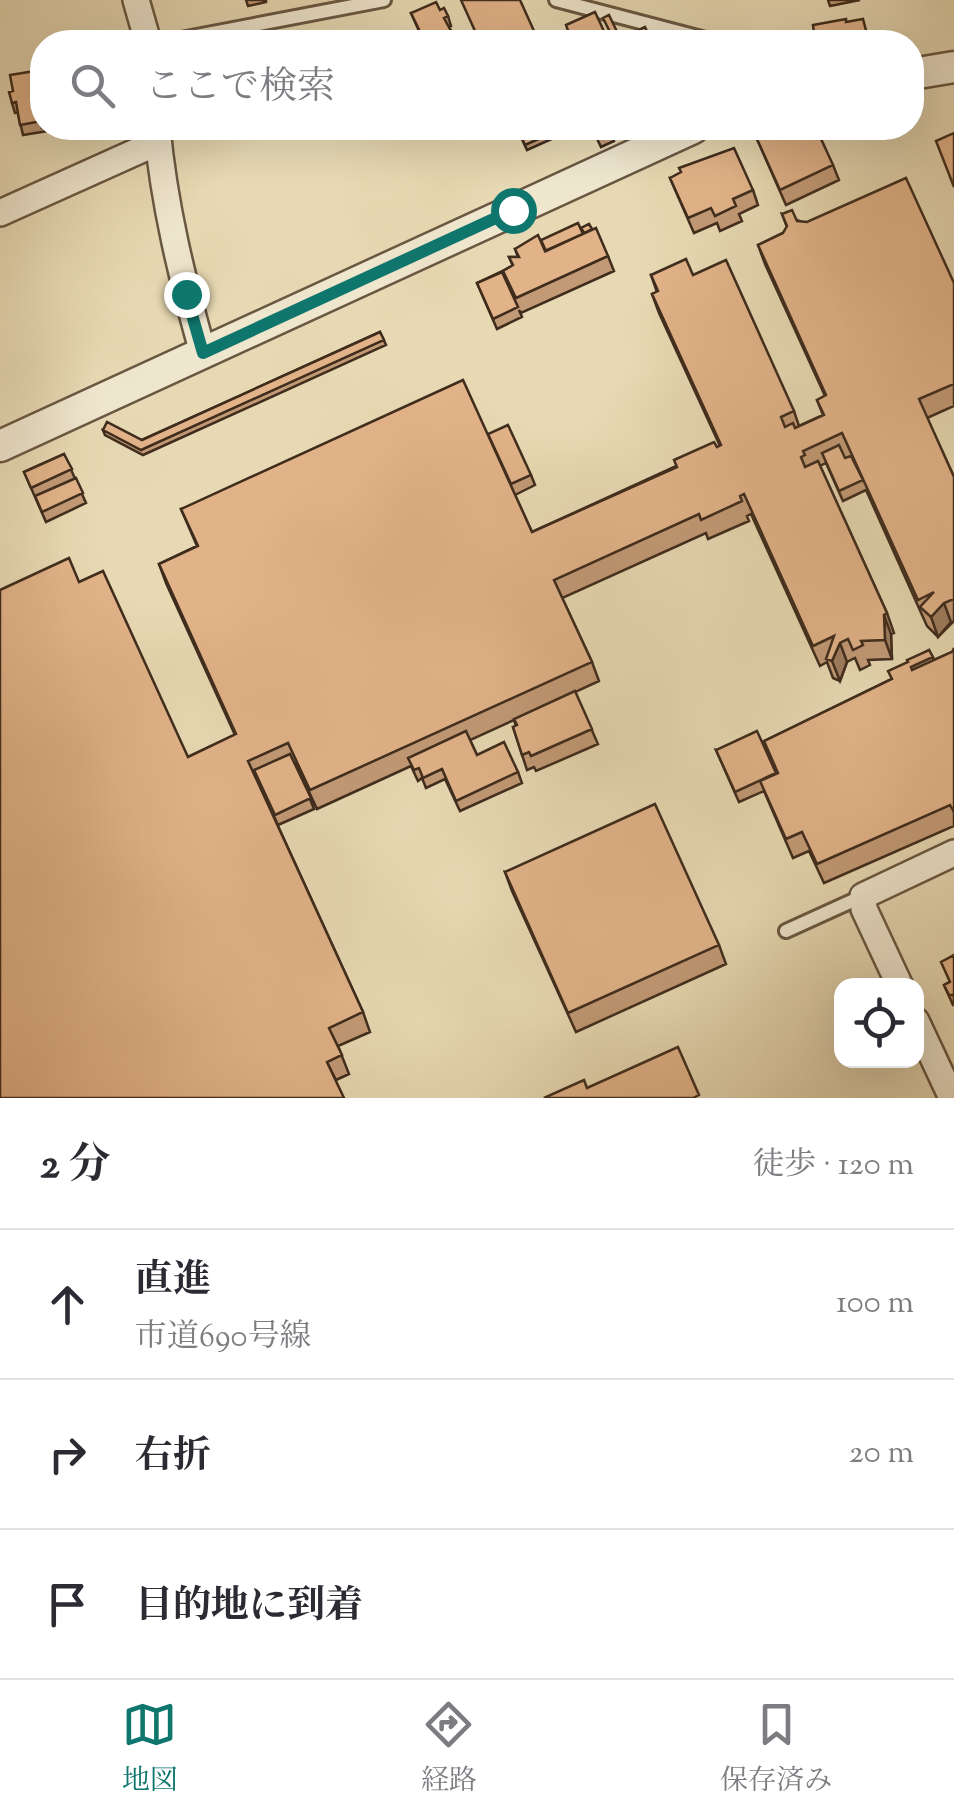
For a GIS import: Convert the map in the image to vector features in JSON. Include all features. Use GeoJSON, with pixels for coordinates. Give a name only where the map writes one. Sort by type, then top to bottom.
{"type":"FeatureCollection","features":[{"type":"Feature","properties":{"kind":"street"},"geometry":{"type":"LineString","coordinates":[[136,0],[145,30]]}},
{"type":"Feature","properties":{"kind":"street"},"geometry":{"type":"LineString","coordinates":[[924,72],[954,67]]}},
{"type":"Feature","properties":{"kind":"street"},"geometry":{"type":"LineString","coordinates":[[0,213],[148,140]]}},
{"type":"Feature","properties":{"kind":"street"},"geometry":{"type":"LineString","coordinates":[[159,140],[165,198],[203,353]]}},
{"type":"Feature","properties":{"kind":"street"},"geometry":{"type":"LineString","coordinates":[[0,446],[667,140]]}},
{"type":"Feature","properties":{"kind":"street"},"geometry":{"type":"LineString","coordinates":[[896,978],[864,909],[863,896],[954,854]]}},
{"type":"Feature","properties":{"kind":"street"},"geometry":{"type":"LineString","coordinates":[[924,1039],[952,1098]]}},
{"type":"Feature","properties":{"kind":"lane"},"geometry":{"type":"LineString","coordinates":[[228,30],[384,0]]}},
{"type":"Feature","properties":{"kind":"lane"},"geometry":{"type":"LineString","coordinates":[[556,0],[672,30]]}},
{"type":"Feature","properties":{"kind":"lane"},"geometry":{"type":"LineString","coordinates":[[786,931],[863,896]]}},
{"type":"Feature","properties":{"kind":"building"},"geometry":{"type":"Polygon","coordinates":[[[461,0],[520,0],[534,30],[475,30],[461,0]]]}},
{"type":"Feature","properties":{"kind":"building"},"geometry":{"type":"Polygon","coordinates":[[[436,2],[440,10],[444,8],[450,30],[419,30],[411,13],[436,2]]]}},
{"type":"Feature","properties":{"kind":"building"},"geometry":{"type":"Polygon","coordinates":[[[595,12],[603,30],[568,30],[566,25],[595,12]]]}},
{"type":"Feature","properties":{"kind":"building"},"geometry":{"type":"Polygon","coordinates":[[[609,15],[616,30],[609,30],[603,18],[609,15]]]}},
{"type":"Feature","properties":{"kind":"building"},"geometry":{"type":"Polygon","coordinates":[[[863,19],[866,30],[814,30],[813,25],[863,19]]]}},
{"type":"Feature","properties":{"kind":"building"},"geometry":{"type":"Polygon","coordinates":[[[30,72],[30,123],[20,125],[16,102],[12,103],[9,92],[13,91],[10,75],[30,72]]]}},
{"type":"Feature","properties":{"kind":"building"},"geometry":{"type":"Polygon","coordinates":[[[954,133],[954,187],[936,141],[954,133]]]}},
{"type":"Feature","properties":{"kind":"building"},"geometry":{"type":"Polygon","coordinates":[[[757,140],[822,140],[833,165],[780,190],[757,140]]]}},
{"type":"Feature","properties":{"kind":"building"},"geometry":{"type":"Polygon","coordinates":[[[734,148],[753,190],[733,199],[736,206],[715,216],[711,208],[688,218],[670,178],[681,172],[679,168],[734,148]]]}},
{"type":"Feature","properties":{"kind":"building"},"geometry":{"type":"Polygon","coordinates":[[[906,178],[954,283],[954,384],[919,399],[954,477],[954,599],[944,603],[931,617],[920,607],[934,592],[918,600],[842,433],[803,451],[805,455],[801,457],[805,467],[818,461],[887,613],[885,640],[861,641],[863,645],[853,650],[848,639],[840,643],[832,661],[826,659],[834,636],[813,646],[744,494],[740,496],[742,501],[701,520],[699,514],[554,580],[592,662],[310,790],[288,743],[248,761],[363,1012],[329,1028],[342,1055],[327,1062],[344,1098],[0,1098],[0,590],[69,558],[79,582],[103,571],[188,757],[236,734],[159,564],[198,546],[181,509],[463,380],[532,532],[677,467],[674,460],[714,442],[717,447],[721,445],[652,294],[658,291],[651,275],[686,259],[693,275],[726,260],[794,411],[781,417],[785,427],[793,423],[795,428],[824,415],[817,400],[826,395],[758,245],[783,233],[787,226],[782,214],[792,210],[797,221],[807,222],[906,178]]]}},
{"type":"Feature","properties":{"kind":"building"},"geometry":{"type":"Polygon","coordinates":[[[578,223],[583,234],[546,251],[541,240],[578,223]]]}},
{"type":"Feature","properties":{"kind":"building"},"geometry":{"type":"Polygon","coordinates":[[[596,228],[608,256],[516,298],[503,271],[513,265],[509,257],[519,257],[515,249],[538,235],[545,251],[596,228]]]}},
{"type":"Feature","properties":{"kind":"building"},"geometry":{"type":"Polygon","coordinates":[[[502,272],[518,307],[493,319],[477,283],[502,272]]]}},
{"type":"Feature","properties":{"kind":"building"},"geometry":{"type":"Polygon","coordinates":[[[380,332],[384,340],[141,450],[103,430],[107,422],[142,440],[380,332]]]}},
{"type":"Feature","properties":{"kind":"building"},"geometry":{"type":"Polygon","coordinates":[[[508,425],[531,475],[511,484],[488,434],[508,425]]]}},
{"type":"Feature","properties":{"kind":"building"},"geometry":{"type":"Polygon","coordinates":[[[839,445],[845,458],[851,456],[863,480],[839,491],[822,453],[839,445]]]}},
{"type":"Feature","properties":{"kind":"building"},"geometry":{"type":"Polygon","coordinates":[[[64,454],[72,469],[31,488],[24,472],[64,454]]]}},
{"type":"Feature","properties":{"kind":"building"},"geometry":{"type":"Polygon","coordinates":[[[76,478],[83,493],[42,512],[35,496],[76,478]]]}},
{"type":"Feature","properties":{"kind":"building"},"geometry":{"type":"Polygon","coordinates":[[[929,650],[933,657],[911,667],[912,670],[954,651],[954,812],[950,805],[817,864],[802,832],[786,839],[760,781],[778,773],[764,741],[892,679],[888,671],[929,650]]]}},
{"type":"Feature","properties":{"kind":"building"},"geometry":{"type":"Polygon","coordinates":[[[575,691],[592,729],[531,756],[529,752],[522,755],[514,719],[575,691]]]}},
{"type":"Feature","properties":{"kind":"building"},"geometry":{"type":"Polygon","coordinates":[[[466,731],[477,755],[504,742],[518,772],[456,801],[442,769],[423,778],[408,758],[466,731]]]}},
{"type":"Feature","properties":{"kind":"building"},"geometry":{"type":"Polygon","coordinates":[[[757,731],[776,773],[735,792],[716,750],[757,731]]]}},
{"type":"Feature","properties":{"kind":"building"},"geometry":{"type":"Polygon","coordinates":[[[290,754],[311,798],[275,815],[254,770],[290,754]]]}},
{"type":"Feature","properties":{"kind":"building"},"geometry":{"type":"Polygon","coordinates":[[[655,804],[719,945],[568,1013],[505,872],[655,804]]]}},
{"type":"Feature","properties":{"kind":"building"},"geometry":{"type":"Polygon","coordinates":[[[954,955],[954,995],[949,995],[944,985],[950,982],[941,962],[954,955]]]}},
{"type":"Feature","properties":{"kind":"building"},"geometry":{"type":"Polygon","coordinates":[[[678,1047],[699,1095],[693,1098],[544,1098],[584,1080],[587,1088],[678,1047]]]}},
{"type":"Feature","properties":{"kind":"route"},"geometry":{"type":"LineString","coordinates":[[186,294],[203,353],[513,210]]}}]}
